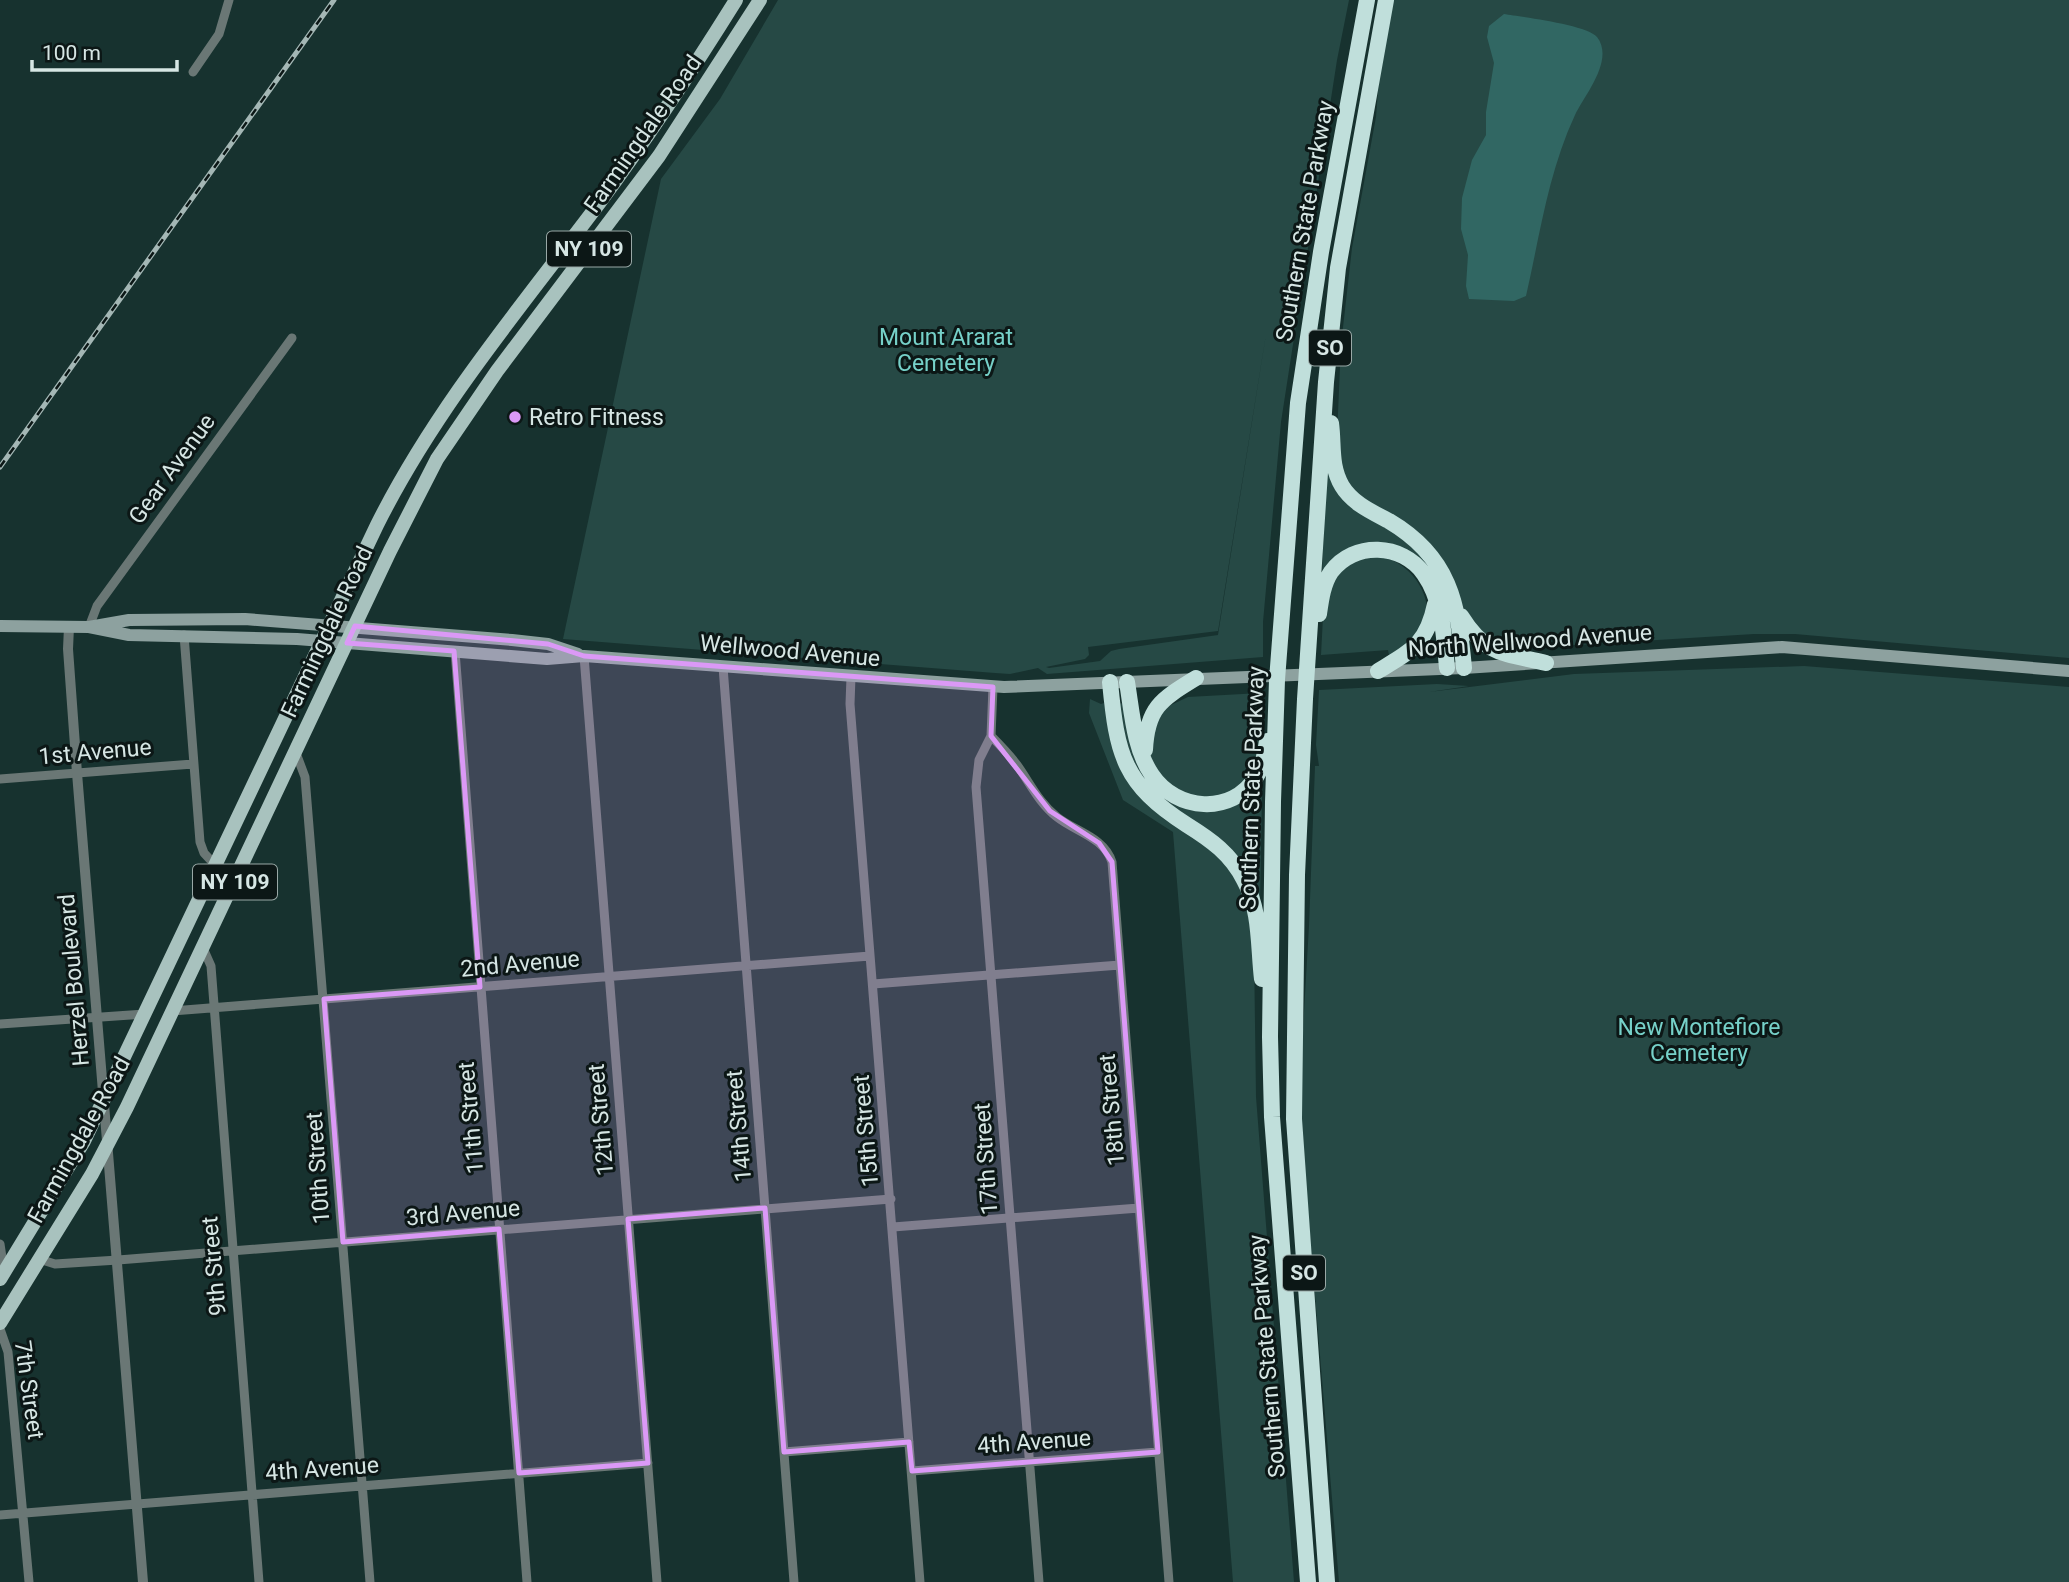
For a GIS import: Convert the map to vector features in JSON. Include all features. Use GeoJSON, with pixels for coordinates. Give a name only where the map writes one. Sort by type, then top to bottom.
{"type":"FeatureCollection","features":[{"type":"Feature","properties":{"kind":"highway","name":"Southern State Parkway"},"geometry":{"type":"LineString","coordinates":[[1308,1582],[1277,1196],[1270,1037],[1277,680],[1298,403],[1321,252],[1367,0]]}},
{"type":"Feature","properties":{"kind":"highway","name":"Southern State Parkway"},"geometry":{"type":"LineString","coordinates":[[1327,1582],[1294,1119],[1297,874],[1305,699],[1326,382],[1338,268],[1386,0]]}},
{"type":"Feature","properties":{"kind":"highway"},"geometry":{"type":"LineString","coordinates":[[1326,382],[1333,435],[1332,456],[1341,485],[1354,500],[1403,530],[1426,550],[1448,582],[1457,609],[1473,634],[1485,646],[1546,663]]}},
{"type":"Feature","properties":{"kind":"highway"},"geometry":{"type":"LineString","coordinates":[[1305,699],[1323,593],[1331,572],[1343,560],[1370,550],[1396,552],[1419,567],[1436,598],[1455,668]]}},
{"type":"Feature","properties":{"kind":"highway"},"geometry":{"type":"LineString","coordinates":[[1378,671],[1409,652],[1422,640],[1431,622],[1436,598]]}},
{"type":"Feature","properties":{"kind":"highway"},"geometry":{"type":"LineString","coordinates":[[1455,668],[1457,609]]}},
{"type":"Feature","properties":{"kind":"highway"},"geometry":{"type":"LineString","coordinates":[[1144,759],[1152,713],[1164,699],[1196,678]]}},
{"type":"Feature","properties":{"kind":"highway"},"geometry":{"type":"LineString","coordinates":[[1128,681],[1136,734],[1144,759],[1158,784],[1182,800],[1208,805],[1238,796],[1252,783],[1263,761],[1277,680]]}},
{"type":"Feature","properties":{"kind":"highway"},"geometry":{"type":"LineString","coordinates":[[1110,682],[1117,742],[1135,780],[1156,804],[1224,852],[1248,887],[1258,922],[1259,955],[1270,1037]]}},
{"type":"Feature","properties":{"kind":"main road","name":"Farmingdale Road"},"geometry":{"type":"LineString","coordinates":[[1,1275],[71,1164],[105,1099],[387,505],[440,416],[632,158],[736,0]]}},
{"type":"Feature","properties":{"kind":"main road","name":"Farmingdale Road"},"geometry":{"type":"LineString","coordinates":[[0,1323],[92,1174],[108,1143],[417,497],[452,436],[497,371],[659,156],[760,0]]}},
{"type":"Feature","properties":{"kind":"main road"},"geometry":{"type":"LineString","coordinates":[[0,626],[69,627],[129,620],[198,618],[330,624],[548,644],[584,656]]}},
{"type":"Feature","properties":{"kind":"main road"},"geometry":{"type":"LineString","coordinates":[[89,626],[129,635],[322,640],[547,659],[584,656]]}},
{"type":"Feature","properties":{"kind":"main road","name":"North Wellwood Avenue"},"geometry":{"type":"LineString","coordinates":[[993,687],[1455,668],[1782,648],[2069,671]]}},
{"type":"Feature","properties":{"kind":"main road","name":"Wellwood Avenue"},"geometry":{"type":"LineString","coordinates":[[584,656],[993,687]]}},
{"type":"Feature","properties":{"kind":"street"},"geometry":{"type":"LineString","coordinates":[[193,72],[219,34],[229,0]]}},
{"type":"Feature","properties":{"kind":"street","name":"Gear Avenue"},"geometry":{"type":"LineString","coordinates":[[89,626],[97,606],[292,338]]}},
{"type":"Feature","properties":{"kind":"street","name":"Herzel Boulevard"},"geometry":{"type":"LineString","coordinates":[[69,627],[68,649],[77,773],[143,1582]]}},
{"type":"Feature","properties":{"kind":"street"},"geometry":{"type":"LineString","coordinates":[[184,635],[200,846],[216,866]]}},
{"type":"Feature","properties":{"kind":"street","name":"11th Street"},"geometry":{"type":"LineString","coordinates":[[455,651],[527,1582]]}},
{"type":"Feature","properties":{"kind":"street","name":"12th Street"},"geometry":{"type":"LineString","coordinates":[[584,656],[657,1582]]}},
{"type":"Feature","properties":{"kind":"street","name":"14th Street"},"geometry":{"type":"LineString","coordinates":[[723,667],[794,1582]]}},
{"type":"Feature","properties":{"kind":"street","name":"15th Street"},"geometry":{"type":"LineString","coordinates":[[851,677],[850,704],[920,1582]]}},
{"type":"Feature","properties":{"kind":"street"},"geometry":{"type":"LineString","coordinates":[[991,736],[993,687]]}},
{"type":"Feature","properties":{"kind":"street","name":"18th Street"},"geometry":{"type":"LineString","coordinates":[[991,736],[1016,764],[1050,811],[1099,843],[1108,852],[1112,868],[1169,1582]]}},
{"type":"Feature","properties":{"kind":"street","name":"17th Street"},"geometry":{"type":"LineString","coordinates":[[991,736],[979,760],[975,780],[1039,1582]]}},
{"type":"Feature","properties":{"kind":"street","name":"10th Street"},"geometry":{"type":"LineString","coordinates":[[296,753],[305,778],[370,1582]]}},
{"type":"Feature","properties":{"kind":"street","name":"1st Avenue"},"geometry":{"type":"LineString","coordinates":[[0,779],[193,764]]}},
{"type":"Feature","properties":{"kind":"street","name":"9th Street"},"geometry":{"type":"LineString","coordinates":[[203,948],[211,966],[259,1582]]}},
{"type":"Feature","properties":{"kind":"street","name":"2nd Avenue"},"geometry":{"type":"LineString","coordinates":[[172,1011],[870,956]]}},
{"type":"Feature","properties":{"kind":"street"},"geometry":{"type":"LineString","coordinates":[[873,984],[1120,965]]}},
{"type":"Feature","properties":{"kind":"street"},"geometry":{"type":"LineString","coordinates":[[0,1024],[145,1014]]}},
{"type":"Feature","properties":{"kind":"street","name":"3rd Avenue"},"geometry":{"type":"LineString","coordinates":[[39,1259],[55,1264],[118,1260],[891,1199]]}},
{"type":"Feature","properties":{"kind":"street"},"geometry":{"type":"LineString","coordinates":[[893,1227],[1139,1208]]}},
{"type":"Feature","properties":{"kind":"street"},"geometry":{"type":"LineString","coordinates":[[0,1244],[1,1275]]}},
{"type":"Feature","properties":{"kind":"street","name":"7th Street"},"geometry":{"type":"LineString","coordinates":[[0,1329],[8,1352],[29,1582]]}},
{"type":"Feature","properties":{"kind":"street"},"geometry":{"type":"LineString","coordinates":[[784,1452],[909,1442]]}},
{"type":"Feature","properties":{"kind":"street","name":"4th Avenue"},"geometry":{"type":"LineString","coordinates":[[912,1471],[1158,1452]]}},
{"type":"Feature","properties":{"kind":"street","name":"4th Avenue"},"geometry":{"type":"LineString","coordinates":[[0,1515],[648,1462]]}},
{"type":"Feature","properties":{"kind":"highlighted area"},"geometry":{"type":"Polygon","coordinates":[[[355,626],[548,644],[584,656],[993,687],[991,736],[1050,811],[1099,843],[1112,862],[1158,1452],[912,1471],[909,1442],[784,1452],[765,1208],[628,1219],[648,1463],[519,1473],[499,1229],[343,1242],[341,1227],[324,999],[480,987],[454,651],[347,643],[355,626]]]}},
{"type":"Feature","properties":{"kind":"green space","name":"Mount Ararat Cemetery"},"geometry":{"type":"Polygon","coordinates":[[[778,0],[1349,0],[1337,60],[1281,422],[1263,622],[1263,657],[1047,674],[1038,668],[1010,674],[563,639],[661,179],[720,99],[778,0]],[[1267,328],[1218,631],[1088,647],[1089,655],[1085,659],[1046,667],[1100,661],[1111,651],[1119,649],[1218,635],[1267,328]]]}},
{"type":"Feature","properties":{"kind":"green space"},"geometry":{"type":"Polygon","coordinates":[[[1392,0],[2069,0],[2069,658],[1795,634],[1754,634],[1511,649],[1492,646],[1473,629],[1442,559],[1418,532],[1357,497],[1336,458],[1341,345],[1352,248],[1376,117],[1380,64],[1392,0]]]}},
{"type":"Feature","properties":{"kind":"green space"},"geometry":{"type":"Polygon","coordinates":[[[1326,473],[1432,566],[1449,605],[1453,649],[1443,604],[1388,546],[1322,574],[1326,473]]]}},
{"type":"Feature","properties":{"kind":"green space"},"geometry":{"type":"Polygon","coordinates":[[[1358,557],[1383,557],[1406,569],[1421,588],[1427,611],[1426,622],[1414,641],[1389,655],[1388,650],[1321,655],[1323,617],[1336,572],[1358,557]]]}},
{"type":"Feature","properties":{"kind":"green space","name":"New Montefiore Cemetery"},"geometry":{"type":"Polygon","coordinates":[[[1804,666],[2069,687],[2069,1582],[1339,1582],[1302,1140],[1301,1064],[1315,766],[1319,766],[1316,745],[1319,690],[1437,684],[1469,686],[1429,692],[1574,674],[1804,666]]]}},
{"type":"Feature","properties":{"kind":"green space"},"geometry":{"type":"Polygon","coordinates":[[[1261,693],[1257,730],[1261,731],[1256,762],[1252,773],[1236,789],[1222,796],[1193,796],[1178,791],[1156,770],[1149,750],[1156,712],[1188,697],[1261,693]]]}},
{"type":"Feature","properties":{"kind":"green space"},"geometry":{"type":"Polygon","coordinates":[[[1090,699],[1104,703],[1115,756],[1142,799],[1164,819],[1219,856],[1233,871],[1245,893],[1254,951],[1256,1097],[1294,1582],[1233,1582],[1173,832],[1123,800],[1089,713],[1090,699]]]}},
{"type":"Feature","properties":{"kind":"green space"},"geometry":{"type":"Polygon","coordinates":[[[1121,703],[1124,705],[1133,747],[1143,773],[1150,785],[1173,802],[1192,809],[1204,809],[1260,776],[1260,903],[1248,880],[1135,775],[1117,706],[1121,703]]]}},
{"type":"Feature","properties":{"kind":"shaded area"},"geometry":{"type":"Polygon","coordinates":[[[1504,14],[1581,29],[1597,37],[1602,46],[1596,78],[1575,115],[1558,159],[1526,296],[1514,301],[1469,299],[1466,286],[1468,255],[1461,229],[1462,198],[1472,160],[1486,135],[1486,112],[1494,63],[1487,37],[1489,26],[1504,14]]]}},
{"type":"Feature","properties":{"kind":"railway"},"geometry":{"type":"LineString","coordinates":[[0,467],[334,0]]}},
{"type":"Feature","properties":{"kind":"place","name":"Retro Fitness"},"geometry":{"type":"Point","coordinates":[515,417]}}]}
